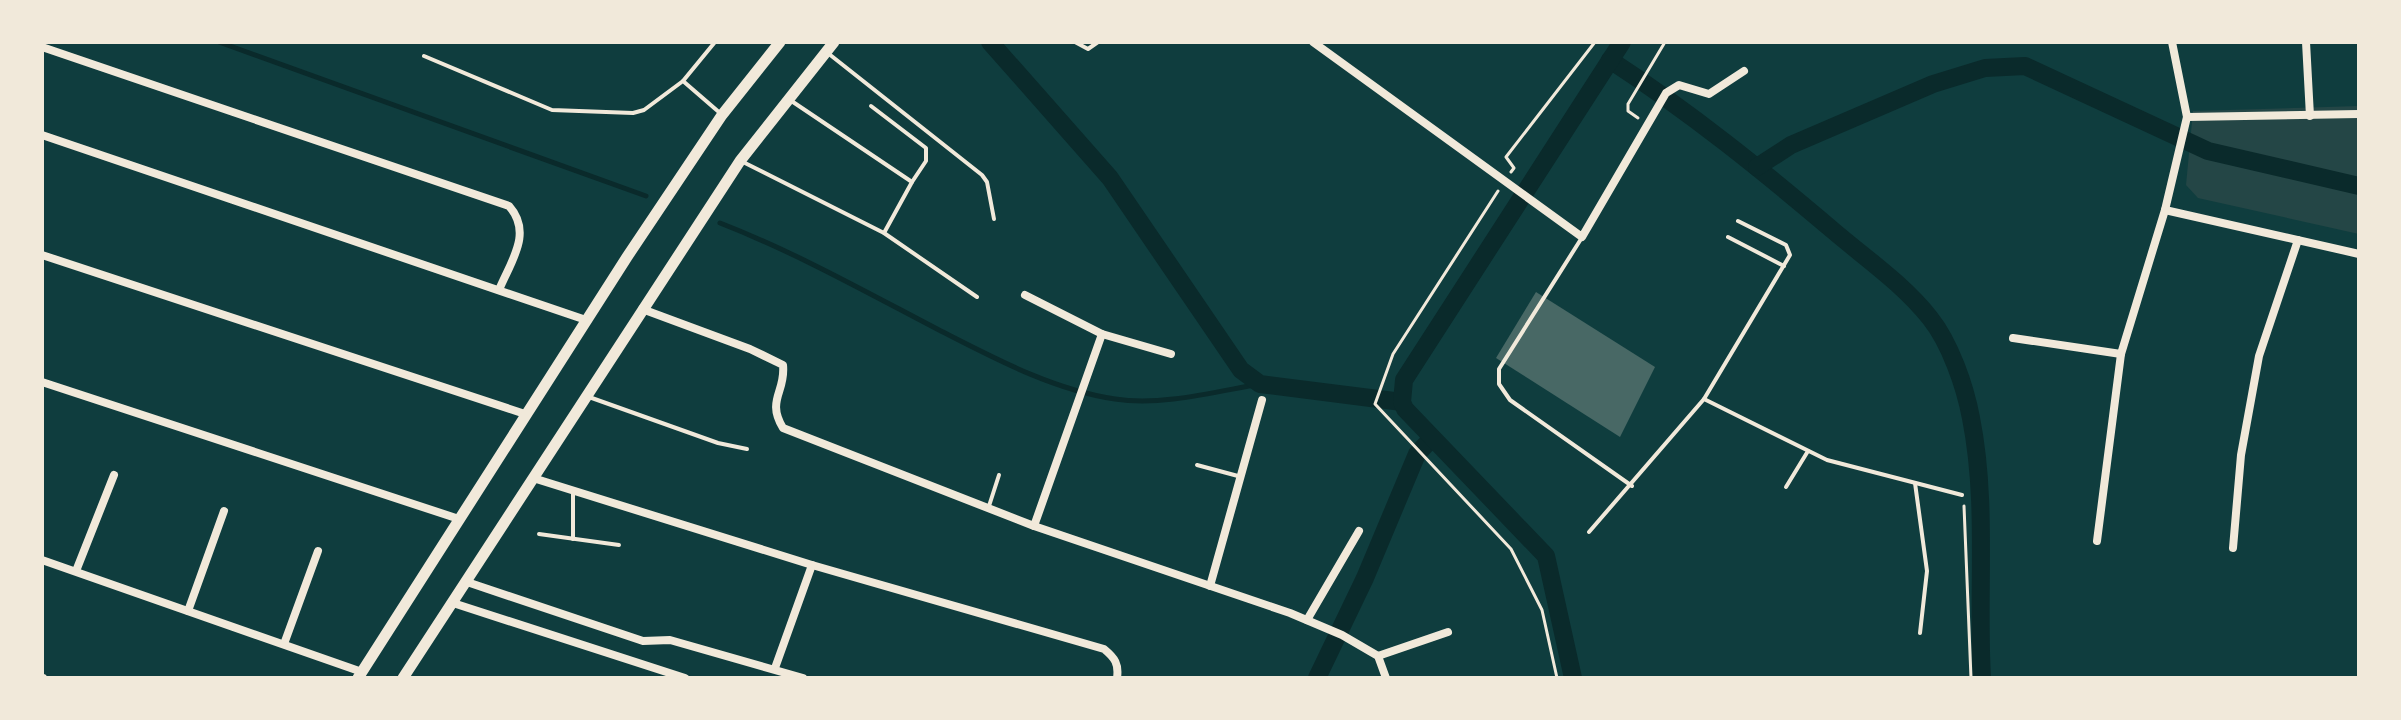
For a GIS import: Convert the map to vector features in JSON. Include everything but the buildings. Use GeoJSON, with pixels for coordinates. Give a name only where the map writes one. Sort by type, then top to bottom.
{"type":"FeatureCollection","features":[{"type":"Feature","properties":{"kind":"street"},"geometry":{"type":"LineString","coordinates":[[42,560],[284,644],[360,675],[525,414],[722,115],[780,42]]}},
{"type":"Feature","properties":{"kind":"street"},"geometry":{"type":"LineString","coordinates":[[1313,42],[1582,237],[1666,93],[1679,85],[1709,94],[1744,71]]}},
{"type":"Feature","properties":{"kind":"street"},"geometry":{"type":"LineString","coordinates":[[2097,541],[2121,354],[2165,210],[2187,117],[2172,42]]}},
{"type":"Feature","properties":{"kind":"street"},"geometry":{"type":"LineString","coordinates":[[2306,42],[2310,116]]}},
{"type":"Feature","properties":{"kind":"street"},"geometry":{"type":"LineString","coordinates":[[42,47],[509,206],[520,219],[523,231],[499,290]]}},
{"type":"Feature","properties":{"kind":"street"},"geometry":{"type":"LineString","coordinates":[[403,678],[740,161],[830,47]]}},
{"type":"Feature","properties":{"kind":"street"},"geometry":{"type":"LineString","coordinates":[[2187,117],[2359,114]]}},
{"type":"Feature","properties":{"kind":"street"},"geometry":{"type":"LineString","coordinates":[[42,135],[586,320]]}},
{"type":"Feature","properties":{"kind":"street"},"geometry":{"type":"LineString","coordinates":[[2165,210],[2359,254]]}},
{"type":"Feature","properties":{"kind":"street"},"geometry":{"type":"LineString","coordinates":[[2233,548],[2241,455],[2259,356],[2298,240]]}},
{"type":"Feature","properties":{"kind":"street"},"geometry":{"type":"LineString","coordinates":[[42,255],[525,414]]}},
{"type":"Feature","properties":{"kind":"street"},"geometry":{"type":"LineString","coordinates":[[1025,295],[1102,334],[1171,354]]}},
{"type":"Feature","properties":{"kind":"street"},"geometry":{"type":"LineString","coordinates":[[642,309],[750,349],[783,365],[784,376],[775,399],[775,414],[783,428],[1034,526],[1311,621],[1369,648],[1378,656],[1386,678]]}},
{"type":"Feature","properties":{"kind":"street"},"geometry":{"type":"LineString","coordinates":[[1034,526],[1102,334]]}},
{"type":"Feature","properties":{"kind":"street"},"geometry":{"type":"LineString","coordinates":[[2013,338],[2121,354]]}},
{"type":"Feature","properties":{"kind":"street"},"geometry":{"type":"LineString","coordinates":[[42,382],[459,519]]}},
{"type":"Feature","properties":{"kind":"street"},"geometry":{"type":"LineString","coordinates":[[1210,586],[1262,400]]}},
{"type":"Feature","properties":{"kind":"street"},"geometry":{"type":"LineString","coordinates":[[76,571],[114,475]]}},
{"type":"Feature","properties":{"kind":"street"},"geometry":{"type":"LineString","coordinates":[[533,478],[812,565],[1104,649],[1114,657],[1117,678]]}},
{"type":"Feature","properties":{"kind":"street"},"geometry":{"type":"LineString","coordinates":[[188,611],[224,511]]}},
{"type":"Feature","properties":{"kind":"street"},"geometry":{"type":"LineString","coordinates":[[1311,621],[1359,531]]}},
{"type":"Feature","properties":{"kind":"street"},"geometry":{"type":"LineString","coordinates":[[284,644],[318,551]]}},
{"type":"Feature","properties":{"kind":"street"},"geometry":{"type":"LineString","coordinates":[[775,668],[812,565]]}},
{"type":"Feature","properties":{"kind":"street"},"geometry":{"type":"LineString","coordinates":[[467,582],[643,641],[670,640],[803,678]]}},
{"type":"Feature","properties":{"kind":"street"},"geometry":{"type":"LineString","coordinates":[[453,603],[685,678]]}},
{"type":"Feature","properties":{"kind":"street"},"geometry":{"type":"LineString","coordinates":[[1378,656],[1448,632]]}},
{"type":"Feature","properties":{"kind":"lane"},"geometry":{"type":"LineString","coordinates":[[424,56],[552,110],[644,110],[683,81],[715,42]]}},
{"type":"Feature","properties":{"kind":"lane"},"geometry":{"type":"LineString","coordinates":[[1075,42],[1088,49],[1098,42]]}},
{"type":"Feature","properties":{"kind":"lane"},"geometry":{"type":"LineString","coordinates":[[830,47],[982,175],[987,182],[994,219]]}},
{"type":"Feature","properties":{"kind":"lane"},"geometry":{"type":"LineString","coordinates":[[683,81],[722,115]]}},
{"type":"Feature","properties":{"kind":"lane"},"geometry":{"type":"LineString","coordinates":[[788,98],[912,182]]}},
{"type":"Feature","properties":{"kind":"lane"},"geometry":{"type":"LineString","coordinates":[[871,106],[926,148],[926,161],[884,233]]}},
{"type":"Feature","properties":{"kind":"lane"},"geometry":{"type":"LineString","coordinates":[[740,161],[884,233],[977,297]]}},
{"type":"Feature","properties":{"kind":"lane"},"geometry":{"type":"LineString","coordinates":[[1589,532],[1632,486],[1704,399],[1790,255],[1786,245],[1738,221]]}},
{"type":"Feature","properties":{"kind":"lane"},"geometry":{"type":"LineString","coordinates":[[1582,237],[1499,369],[1499,384],[1510,400],[1632,486]]}},
{"type":"Feature","properties":{"kind":"lane"},"geometry":{"type":"LineString","coordinates":[[1728,237],[1784,266]]}},
{"type":"Feature","properties":{"kind":"lane"},"geometry":{"type":"LineString","coordinates":[[587,396],[632,415],[747,449]]}},
{"type":"Feature","properties":{"kind":"lane"},"geometry":{"type":"LineString","coordinates":[[1704,399],[1827,460],[1962,495]]}},
{"type":"Feature","properties":{"kind":"lane"},"geometry":{"type":"LineString","coordinates":[[1786,487],[1808,451]]}},
{"type":"Feature","properties":{"kind":"lane"},"geometry":{"type":"LineString","coordinates":[[1197,465],[1241,477]]}},
{"type":"Feature","properties":{"kind":"lane"},"geometry":{"type":"LineString","coordinates":[[988,508],[999,475]]}},
{"type":"Feature","properties":{"kind":"lane"},"geometry":{"type":"LineString","coordinates":[[1915,483],[1927,571],[1920,633]]}},
{"type":"Feature","properties":{"kind":"lane"},"geometry":{"type":"LineString","coordinates":[[573,490],[573,539]]}},
{"type":"Feature","properties":{"kind":"lane"},"geometry":{"type":"LineString","coordinates":[[539,534],[619,545]]}},
{"type":"Feature","properties":{"kind":"path"},"geometry":{"type":"LineString","coordinates":[[1507,178],[1514,168],[1506,157],[1595,42]]}},
{"type":"Feature","properties":{"kind":"path"},"geometry":{"type":"LineString","coordinates":[[1648,124],[1631,114],[1628,104],[1665,42]]}},
{"type":"Feature","properties":{"kind":"path"},"geometry":{"type":"LineString","coordinates":[[1500,188],[1393,354],[1375,404],[1409,444],[1511,549],[1542,610],[1557,678]]}},
{"type":"Feature","properties":{"kind":"path"},"geometry":{"type":"LineString","coordinates":[[1962,495],[1971,678]]}},
{"type":"Feature","properties":{"kind":"shaded area"},"geometry":{"type":"Polygon","coordinates":[[[2359,106],[2359,234],[2198,198],[2186,185],[2193,111],[2359,106]]]}},
{"type":"Feature","properties":{"kind":"waterway"},"geometry":{"type":"LineString","coordinates":[[219,42],[646,196]]}},
{"type":"Feature","properties":{"kind":"waterway"},"geometry":{"type":"LineString","coordinates":[[990,42],[1110,178],[1241,370],[1260,384],[1402,402]]}},
{"type":"Feature","properties":{"kind":"waterway"},"geometry":{"type":"LineString","coordinates":[[1573,678],[1546,556],[1405,409],[1402,402],[1404,380],[1622,42]]}},
{"type":"Feature","properties":{"kind":"waterway"},"geometry":{"type":"LineString","coordinates":[[1610,60],[1697,121],[1781,187],[1897,284],[1937,328],[1961,379],[1976,450],[1981,515],[1982,678]]}},
{"type":"Feature","properties":{"kind":"waterway"},"geometry":{"type":"LineString","coordinates":[[1757,167],[1791,145],[1933,84],[1985,68],[2025,66],[2208,151],[2359,186]]}},
{"type":"Feature","properties":{"kind":"waterway"},"geometry":{"type":"LineString","coordinates":[[720,223],[804,260],[1003,362],[1047,381],[1092,395],[1151,401],[1260,384]]}},
{"type":"Feature","properties":{"kind":"waterway"},"geometry":{"type":"LineString","coordinates":[[1317,678],[1365,578],[1417,454],[1432,438]]}}]}
